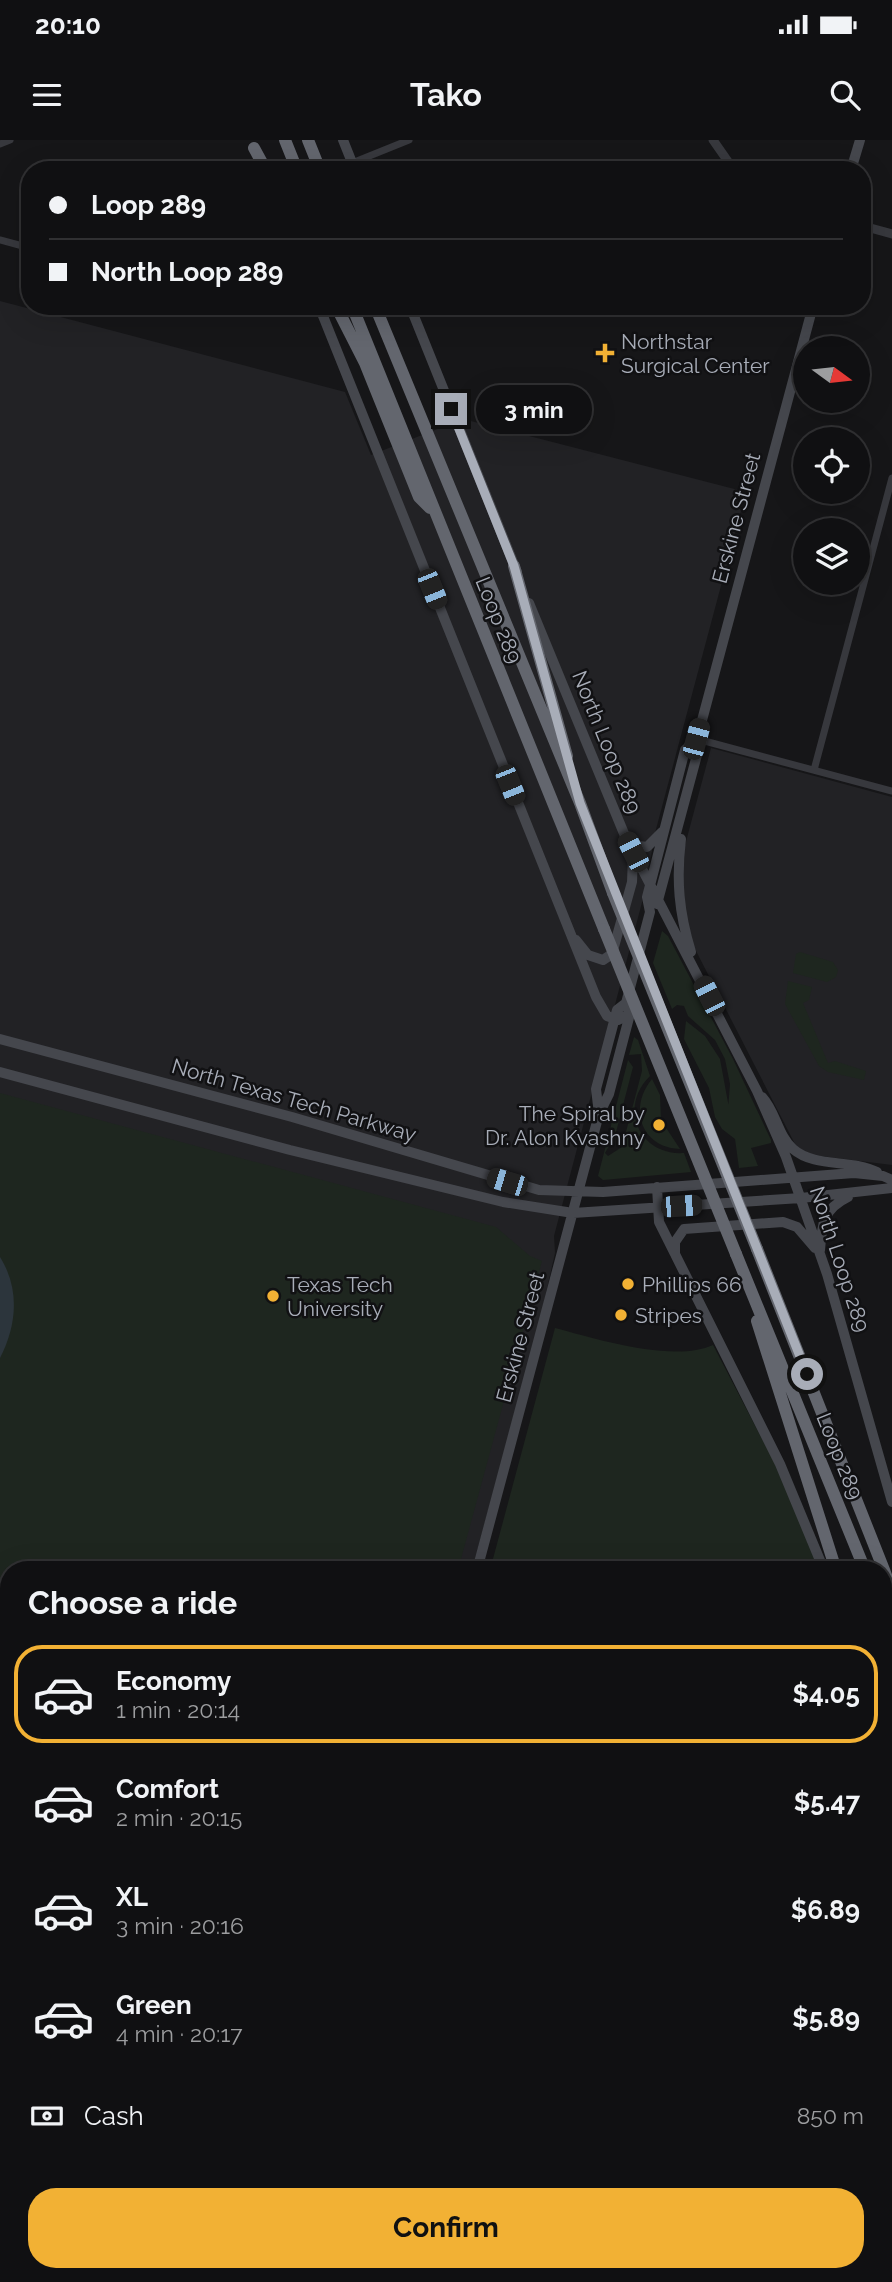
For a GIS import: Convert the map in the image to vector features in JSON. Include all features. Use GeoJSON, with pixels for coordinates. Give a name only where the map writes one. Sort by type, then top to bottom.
{"type":"FeatureCollection","features":[{"type":"Feature","properties":{"kind":"highway"},"geometry":{"type":"LineString","coordinates":[[285,140],[293,161]]}},
{"type":"Feature","properties":{"kind":"highway"},"geometry":{"type":"LineString","coordinates":[[308,140],[316,161]]}},
{"type":"Feature","properties":{"kind":"highway"},"geometry":{"type":"LineString","coordinates":[[253,144],[260,161]]}},
{"type":"Feature","properties":{"kind":"highway"},"geometry":{"type":"LineString","coordinates":[[341,315],[365,363],[419,497],[437,516]]}},
{"type":"Feature","properties":{"kind":"highway","name":"Loop 289"},"geometry":{"type":"LineString","coordinates":[[356,315],[860,1561]]}},
{"type":"Feature","properties":{"kind":"highway","name":"Loop 289"},"geometry":{"type":"LineString","coordinates":[[379,315],[580,803],[881,1561]]}},
{"type":"Feature","properties":{"kind":"highway"},"geometry":{"type":"LineString","coordinates":[[514,566],[580,803]]}},
{"type":"Feature","properties":{"kind":"highway"},"geometry":{"type":"LineString","coordinates":[[736,1254],[738,1271],[764,1340],[833,1561]]}},
{"type":"Feature","properties":{"kind":"highway"},"geometry":{"type":"LineString","coordinates":[[864,1515],[886,1561]]}},
{"type":"Feature","properties":{"kind":"main road"},"geometry":{"type":"LineString","coordinates":[[343,140],[351,161]]}},
{"type":"Feature","properties":{"kind":"main road"},"geometry":{"type":"LineString","coordinates":[[854,161],[860,140]]}},
{"type":"Feature","properties":{"kind":"main road"},"geometry":{"type":"LineString","coordinates":[[322,315],[596,996],[606,1014],[615,1020],[630,1014],[626,1003]]}},
{"type":"Feature","properties":{"kind":"main road","name":"North Loop 289"},"geometry":{"type":"LineString","coordinates":[[414,315],[625,836],[757,1091],[793,1178],[820,1254],[892,1502]]}},
{"type":"Feature","properties":{"kind":"main road","name":"Erskine Street"},"geometry":{"type":"LineString","coordinates":[[660,902],[697,755],[696,739],[811,315]]}},
{"type":"Feature","properties":{"kind":"main road","name":"Erskine Street"},"geometry":{"type":"LineString","coordinates":[[599,1114],[596,1089],[617,1010],[626,1003],[650,912],[647,897],[685,750],[696,739]]}},
{"type":"Feature","properties":{"kind":"main road"},"geometry":{"type":"LineString","coordinates":[[687,797],[677,888],[681,919],[697,973]]}},
{"type":"Feature","properties":{"kind":"main road"},"geometry":{"type":"LineString","coordinates":[[625,836],[639,846],[647,846],[664,829]]}},
{"type":"Feature","properties":{"kind":"main road"},"geometry":{"type":"LineString","coordinates":[[568,928],[588,955],[603,960],[612,954],[632,882],[633,852]]}},
{"type":"Feature","properties":{"kind":"main road"},"geometry":{"type":"LineString","coordinates":[[650,912],[660,902]]}},
{"type":"Feature","properties":{"kind":"main road","name":"Erskine Street"},"geometry":{"type":"LineString","coordinates":[[479,1561],[599,1114],[609,1094],[630,1014]]}},
{"type":"Feature","properties":{"kind":"main road","name":"North Texas Tech Parkway"},"geometry":{"type":"LineString","coordinates":[[0,1039],[292,1116],[507,1182],[539,1189],[579,1192],[854,1173],[888,1178]]}},
{"type":"Feature","properties":{"kind":"main road"},"geometry":{"type":"LineString","coordinates":[[0,1072],[463,1193],[573,1213],[801,1199],[892,1188]]}},
{"type":"Feature","properties":{"kind":"main road"},"geometry":{"type":"LineString","coordinates":[[757,1091],[772,1107],[788,1143],[798,1152],[814,1159],[861,1164],[888,1178]]}},
{"type":"Feature","properties":{"kind":"main road"},"geometry":{"type":"LineString","coordinates":[[657,1187],[659,1222],[780,1464],[820,1561]]}},
{"type":"Feature","properties":{"kind":"main road"},"geometry":{"type":"LineString","coordinates":[[820,1254],[824,1216],[838,1202],[855,1193]]}},
{"type":"Feature","properties":{"kind":"main road"},"geometry":{"type":"LineString","coordinates":[[675,1255],[675,1242],[684,1229],[783,1222],[797,1227],[820,1254]]}},
{"type":"Feature","properties":{"kind":"street"},"geometry":{"type":"LineString","coordinates":[[0,144],[10,140]]}},
{"type":"Feature","properties":{"kind":"street"},"geometry":{"type":"LineString","coordinates":[[364,161],[409,140]]}},
{"type":"Feature","properties":{"kind":"street"},"geometry":{"type":"LineString","coordinates":[[713,140],[728,161]]}},
{"type":"Feature","properties":{"kind":"street"},"geometry":{"type":"LineString","coordinates":[[871,228],[892,234]]}},
{"type":"Feature","properties":{"kind":"street"},"geometry":{"type":"LineString","coordinates":[[0,240],[21,246]]}},
{"type":"Feature","properties":{"kind":"street"},"geometry":{"type":"LineString","coordinates":[[814,770],[892,478]]}},
{"type":"Feature","properties":{"kind":"street"},"geometry":{"type":"LineString","coordinates":[[696,739],[892,791]]}},
{"type":"Feature","properties":{"kind":"shaded area","name":"Texas Tech University"},"geometry":{"type":"Polygon","coordinates":[[[0,301],[21,307],[21,315],[53,315],[345,392],[371,455],[463,419],[746,492],[655,833],[645,891],[554,1236],[555,1253],[542,1311],[474,1561],[0,1561],[0,301]]]}},
{"type":"Feature","properties":{"kind":"shaded area"},"geometry":{"type":"Polygon","coordinates":[[[711,748],[892,797],[892,1165],[812,1155],[796,1146],[694,947],[682,909],[684,849],[711,748]]]}},
{"type":"Feature","properties":{"kind":"shaded area"},"geometry":{"type":"Polygon","coordinates":[[[662,931],[668,936],[733,1059],[771,1140],[771,1143],[751,1148],[758,1166],[739,1168],[735,1139],[722,1129],[715,1117],[709,1088],[684,1039],[686,1021],[705,1036],[720,1059],[728,1105],[730,1084],[725,1059],[715,1040],[688,1016],[684,1006],[677,1005],[672,1009],[653,963],[662,931]]]}},
{"type":"Feature","properties":{"kind":"shaded area"},"geometry":{"type":"Polygon","coordinates":[[[800,952],[833,962],[838,970],[836,977],[827,982],[793,973],[796,954],[800,952]]]}},
{"type":"Feature","properties":{"kind":"shaded area"},"geometry":{"type":"Polygon","coordinates":[[[788,981],[812,987],[809,1000],[803,1003],[828,1063],[835,1061],[866,1071],[864,1080],[828,1072],[819,1066],[785,1004],[788,981]]]}},
{"type":"Feature","properties":{"kind":"shaded area"},"geometry":{"type":"Polygon","coordinates":[[[634,1037],[638,1040],[650,1076],[640,1088],[635,1102],[638,1127],[655,1147],[668,1152],[684,1153],[691,1172],[603,1180],[598,1176],[628,1060],[633,1067],[615,1136],[605,1153],[608,1156],[622,1147],[642,1071],[641,1054],[629,1055],[634,1037]]]}},
{"type":"Feature","properties":{"kind":"shaded area"},"geometry":{"type":"Polygon","coordinates":[[[652,1079],[660,1095],[661,1120],[680,1149],[656,1142],[642,1124],[641,1102],[652,1079]]]}},
{"type":"Feature","properties":{"kind":"shaded area"},"geometry":{"type":"Polygon","coordinates":[[[0,1093],[496,1227],[530,1256],[542,1261],[460,1561],[0,1561],[0,1093]]]}},
{"type":"Feature","properties":{"kind":"shaded area"},"geometry":{"type":"Polygon","coordinates":[[[0,1257],[11,1282],[14,1307],[10,1333],[0,1358],[0,1257]]]}},
{"type":"Feature","properties":{"kind":"shaded area"},"geometry":{"type":"Polygon","coordinates":[[[555,1328],[613,1343],[657,1350],[697,1350],[713,1345],[774,1462],[817,1561],[492,1561],[555,1328]]]}},
{"type":"Feature","properties":{"kind":"place","name":"Northstar Surgical Center"},"geometry":{"type":"Point","coordinates":[605,353]}},
{"type":"Feature","properties":{"kind":"place","name":"The Spiral by Dr. Alon Kvashny"},"geometry":{"type":"Point","coordinates":[659,1125]}},
{"type":"Feature","properties":{"kind":"place","name":"Phillips 66"},"geometry":{"type":"Point","coordinates":[628,1284]}},
{"type":"Feature","properties":{"kind":"place","name":"Texas Tech University"},"geometry":{"type":"Point","coordinates":[273,1296]}},
{"type":"Feature","properties":{"kind":"place","name":"Stripes"},"geometry":{"type":"Point","coordinates":[621,1315]}},
{"type":"Feature","properties":{"kind":"route"},"geometry":{"type":"LineString","coordinates":[[451,409],[514,566],[580,803],[807,1374]]}}]}
